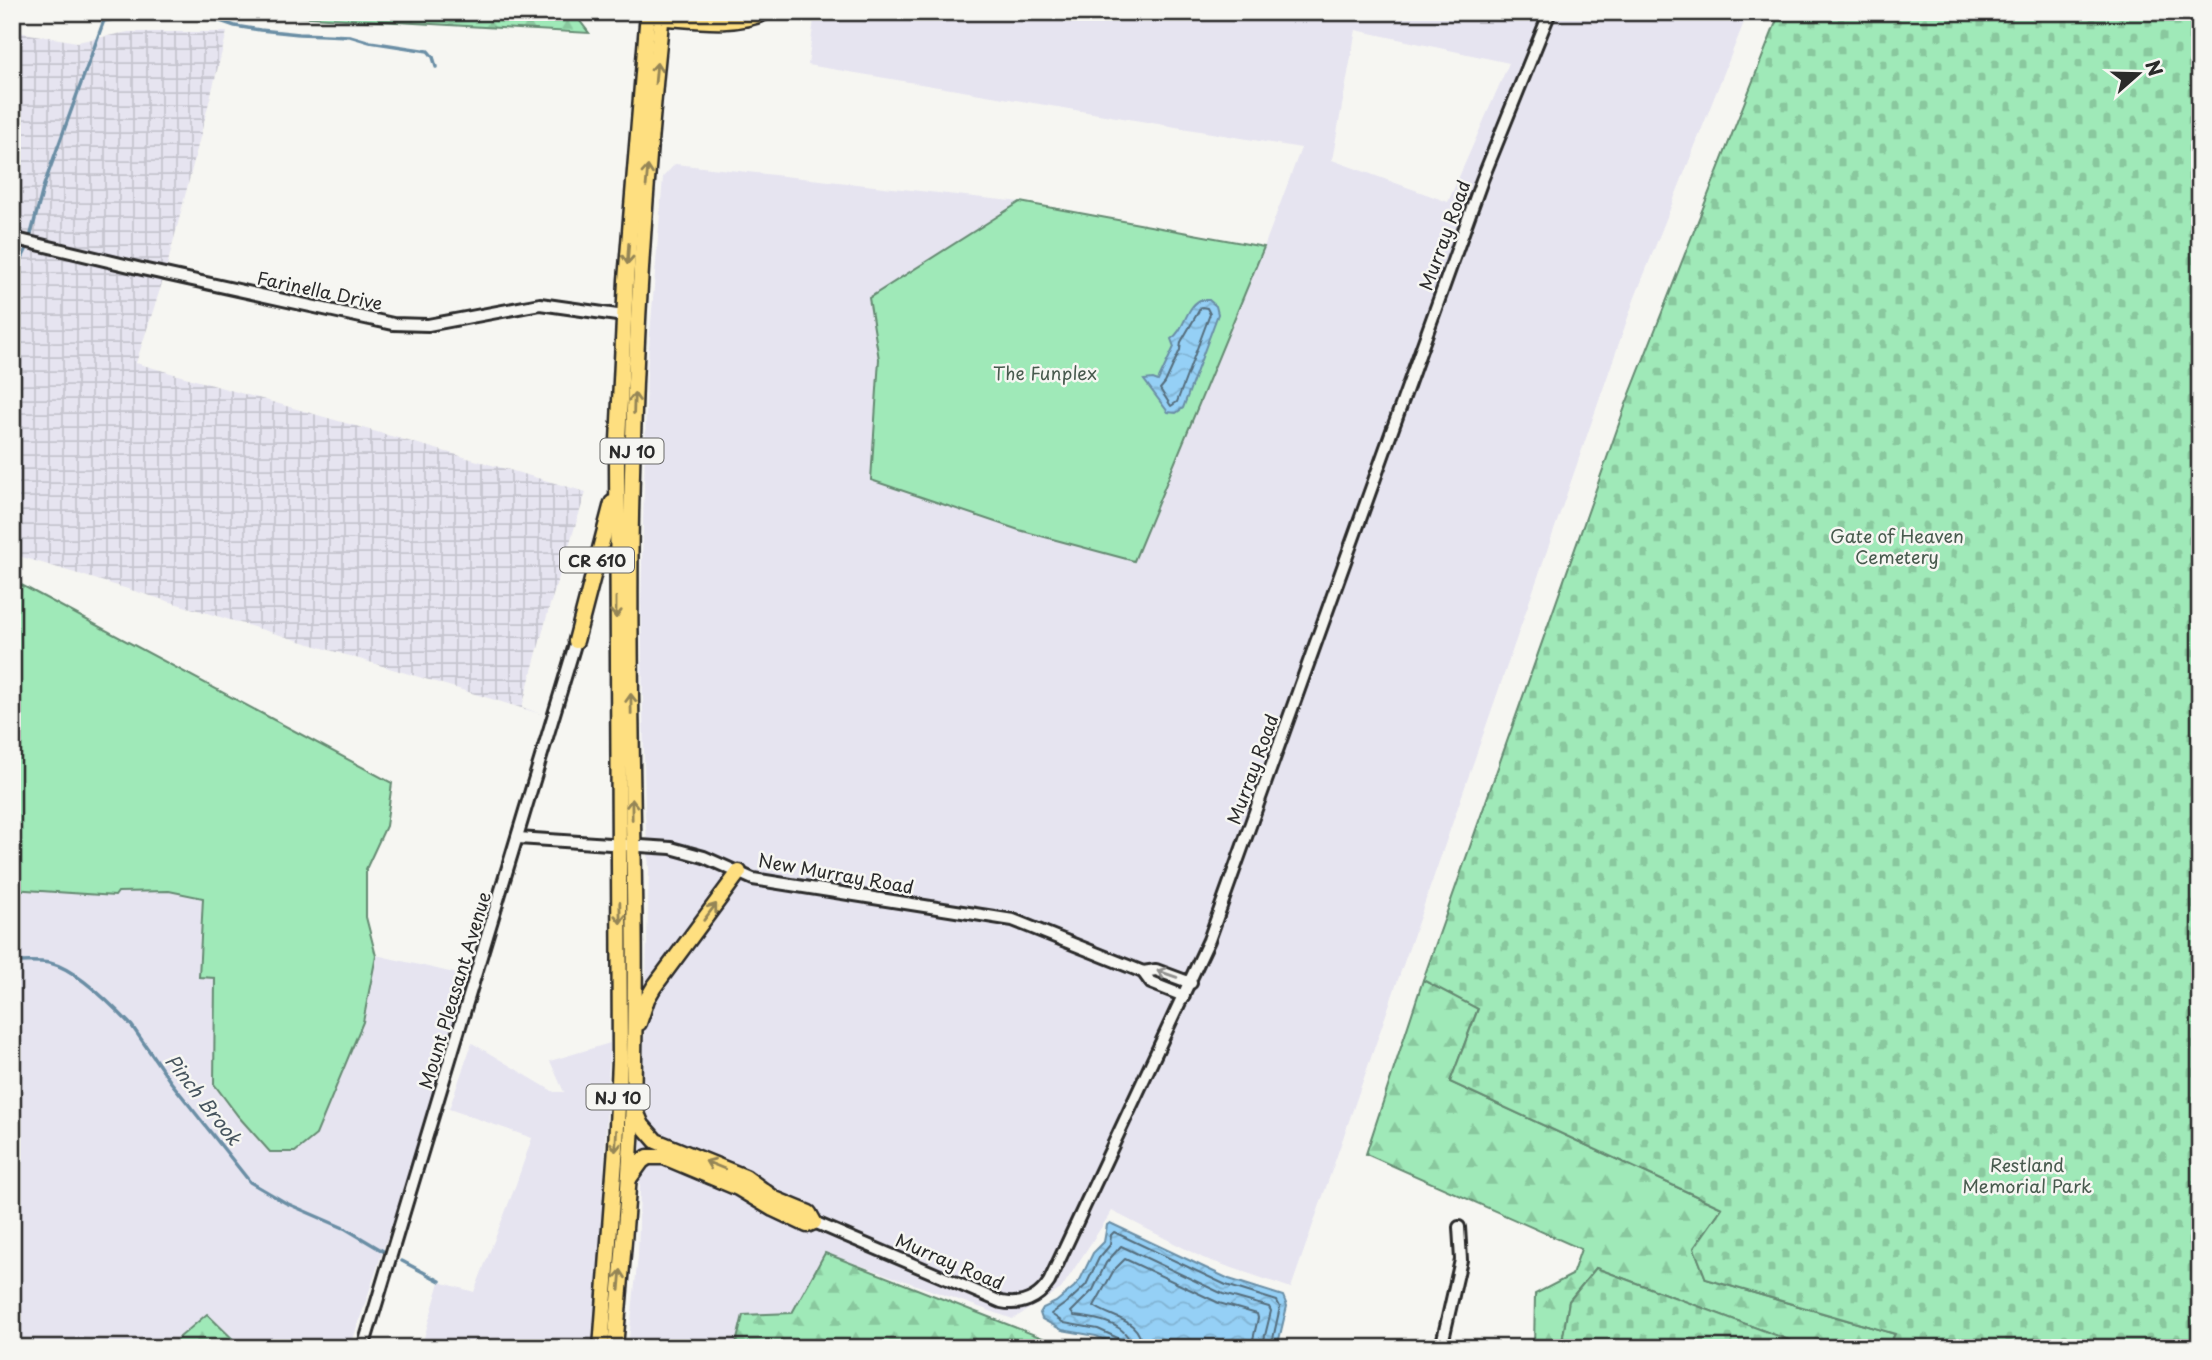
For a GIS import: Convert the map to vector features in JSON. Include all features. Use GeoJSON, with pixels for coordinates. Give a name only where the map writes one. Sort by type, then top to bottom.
{"type":"FeatureCollection","features":[{"type":"Feature","properties":{"kind":"main road"},"geometry":{"type":"LineString","coordinates":[[655,14],[724,22],[766,12]]}},
{"type":"Feature","properties":{"kind":"main road","name":"NJ 10"},"geometry":{"type":"LineString","coordinates":[[615,1348],[633,1100],[626,845],[616,652],[618,478],[624,316],[655,14]]}},
{"type":"Feature","properties":{"kind":"main road","name":"NJ 10"},"geometry":{"type":"LineString","coordinates":[[601,1348],[620,1061],[630,684],[632,445],[655,14]]}},
{"type":"Feature","properties":{"kind":"main road","name":"CR 610"},"geometry":{"type":"LineString","coordinates":[[576,641],[618,478]]}},
{"type":"Feature","properties":{"kind":"main road"},"geometry":{"type":"LineString","coordinates":[[633,1056],[647,999],[739,872]]}},
{"type":"Feature","properties":{"kind":"main road"},"geometry":{"type":"LineString","coordinates":[[628,1180],[642,1161],[655,1156],[664,1157],[738,1188],[807,1225],[814,1222],[811,1214],[775,1199],[745,1177],[656,1141],[642,1125],[633,1100]]}},
{"type":"Feature","properties":{"kind":"street","name":"Murray Road"},"geometry":{"type":"LineString","coordinates":[[814,1222],[1001,1302],[1022,1302],[1035,1297],[1049,1282],[1209,940],[1482,180],[1550,12]]}},
{"type":"Feature","properties":{"kind":"street","name":"Farinella Drive"},"geometry":{"type":"LineString","coordinates":[[12,238],[393,324],[428,325],[540,304],[624,316]]}},
{"type":"Feature","properties":{"kind":"street","name":"Mount Pleasant Avenue"},"geometry":{"type":"LineString","coordinates":[[363,1348],[576,641]]}},
{"type":"Feature","properties":{"kind":"street","name":"New Murray Road"},"geometry":{"type":"LineString","coordinates":[[517,838],[680,850],[705,857],[753,879],[1013,920],[1143,972],[1151,982],[1184,996]]}},
{"type":"Feature","properties":{"kind":"street","name":"New Murray Road"},"geometry":{"type":"LineString","coordinates":[[1143,972],[1156,970],[1191,983]]}},
{"type":"Feature","properties":{"kind":"street"},"geometry":{"type":"LineString","coordinates":[[1441,1348],[1461,1260],[1459,1227]]}},
{"type":"Feature","properties":{"kind":"shaded area"},"geometry":{"type":"Polygon","coordinates":[[[37,12],[161,12],[161,22],[37,12]]]}},
{"type":"Feature","properties":{"kind":"shaded area"},"geometry":{"type":"Polygon","coordinates":[[[815,12],[1748,12],[1634,300],[1291,1288],[1203,1258],[1112,1211],[1061,1289],[1013,1319],[825,1253],[792,1314],[743,1315],[734,1348],[628,1348],[638,1256],[649,870],[645,813],[641,602],[647,371],[663,177],[675,164],[1020,202],[869,298],[879,359],[871,480],[1019,530],[1134,561],[1264,247],[1301,148],[808,65],[815,12]],[[1356,30],[1332,160],[1448,202],[1509,63],[1356,30]]]}},
{"type":"Feature","properties":{"kind":"shaded area"},"geometry":{"type":"Polygon","coordinates":[[[12,31],[77,42],[128,32],[227,32],[165,274],[136,363],[586,492],[550,605],[522,707],[541,714],[12,554],[12,270],[18,264],[12,262],[12,31]]]}},
{"type":"Feature","properties":{"kind":"shaded area"},"geometry":{"type":"Polygon","coordinates":[[[12,580],[392,783],[386,826],[366,869],[366,917],[376,955],[467,976],[405,1186],[350,1348],[242,1348],[207,1314],[167,1348],[161,1348],[151,1339],[138,1348],[12,1348],[12,580]]]}},
{"type":"Feature","properties":{"kind":"shaded area"},"geometry":{"type":"Polygon","coordinates":[[[472,1043],[554,1092],[564,1092],[550,1061],[610,1043],[600,1257],[591,1348],[421,1348],[440,1282],[474,1292],[532,1138],[449,1109],[472,1043]]]}},
{"type":"Feature","properties":{"kind":"green space"},"geometry":{"type":"Polygon","coordinates":[[[222,12],[573,12],[589,33],[222,12]]]}},
{"type":"Feature","properties":{"kind":"green space","name":"Gate of Heaven Cemetery"},"geometry":{"type":"Polygon","coordinates":[[[1780,12],[2200,12],[2200,1348],[1888,1348],[1895,1334],[1706,1279],[1694,1248],[1722,1208],[1450,1082],[1478,1009],[1423,980],[1626,404],[1780,12]]]}},
{"type":"Feature","properties":{"kind":"green space","name":"The Funplex"},"geometry":{"type":"Polygon","coordinates":[[[1020,202],[1264,247],[1134,561],[1019,530],[871,480],[879,359],[869,298],[1020,202]]]}},
{"type":"Feature","properties":{"kind":"green space"},"geometry":{"type":"Polygon","coordinates":[[[12,580],[392,783],[386,826],[366,869],[366,917],[376,956],[363,1022],[316,1135],[295,1152],[270,1152],[214,1084],[215,978],[199,977],[203,898],[169,891],[118,892],[115,896],[12,889],[12,580]]]}},
{"type":"Feature","properties":{"kind":"green space"},"geometry":{"type":"Polygon","coordinates":[[[1423,980],[1478,1008],[1450,1082],[1722,1208],[1694,1248],[1706,1279],[1895,1334],[1888,1348],[1810,1348],[1596,1268],[1569,1301],[1561,1348],[1534,1348],[1535,1294],[1572,1275],[1581,1249],[1366,1154],[1423,980]]]}},
{"type":"Feature","properties":{"kind":"green space"},"geometry":{"type":"Polygon","coordinates":[[[825,1253],[1068,1348],[735,1348],[743,1315],[792,1313],[825,1253]]]}},
{"type":"Feature","properties":{"kind":"green space"},"geometry":{"type":"Polygon","coordinates":[[[1596,1268],[1810,1348],[1561,1348],[1569,1301],[1596,1268]]]}},
{"type":"Feature","properties":{"kind":"green space"},"geometry":{"type":"Polygon","coordinates":[[[207,1314],[242,1348],[167,1348],[207,1314]]]}},
{"type":"Feature","properties":{"kind":"water"},"geometry":{"type":"Polygon","coordinates":[[[1200,300],[1209,300],[1216,306],[1218,314],[1183,408],[1176,413],[1168,412],[1144,380],[1158,381],[1174,347],[1171,339],[1191,308],[1200,300]]]}},
{"type":"Feature","properties":{"kind":"water"},"geometry":{"type":"Polygon","coordinates":[[[1110,1223],[1229,1279],[1283,1296],[1287,1306],[1277,1348],[1122,1348],[1096,1336],[1062,1330],[1042,1319],[1040,1313],[1043,1308],[1056,1302],[1080,1280],[1093,1253],[1104,1242],[1107,1225],[1110,1223]]]}},
{"type":"Feature","properties":{"kind":"waterway"},"geometry":{"type":"LineString","coordinates":[[31,234],[44,185],[107,12]]}},
{"type":"Feature","properties":{"kind":"waterway"},"geometry":{"type":"LineString","coordinates":[[103,21],[125,17],[212,18],[235,26],[260,30],[350,36],[370,42],[428,51],[436,67]]}},
{"type":"Feature","properties":{"kind":"waterway"},"geometry":{"type":"LineString","coordinates":[[12,269],[19,264],[26,250]]}},
{"type":"Feature","properties":{"kind":"waterway","name":"Pinch Brook"},"geometry":{"type":"LineString","coordinates":[[12,962],[50,963],[83,981],[132,1026],[170,1081],[250,1182],[286,1203],[346,1229],[383,1251]]}},
{"type":"Feature","properties":{"kind":"waterway","name":"Pinch Brook"},"geometry":{"type":"LineString","coordinates":[[402,1261],[440,1281]]}},
{"type":"Feature","properties":{"kind":"waterway","name":"Pinch Brook"},"geometry":{"type":"LineString","coordinates":[[1111,1348],[1113,1343]]}},
{"type":"Feature","properties":{"kind":"park label","name":"Restland Memorial Park"},"geometry":{"type":"Point","coordinates":[2027,1174]}}]}
